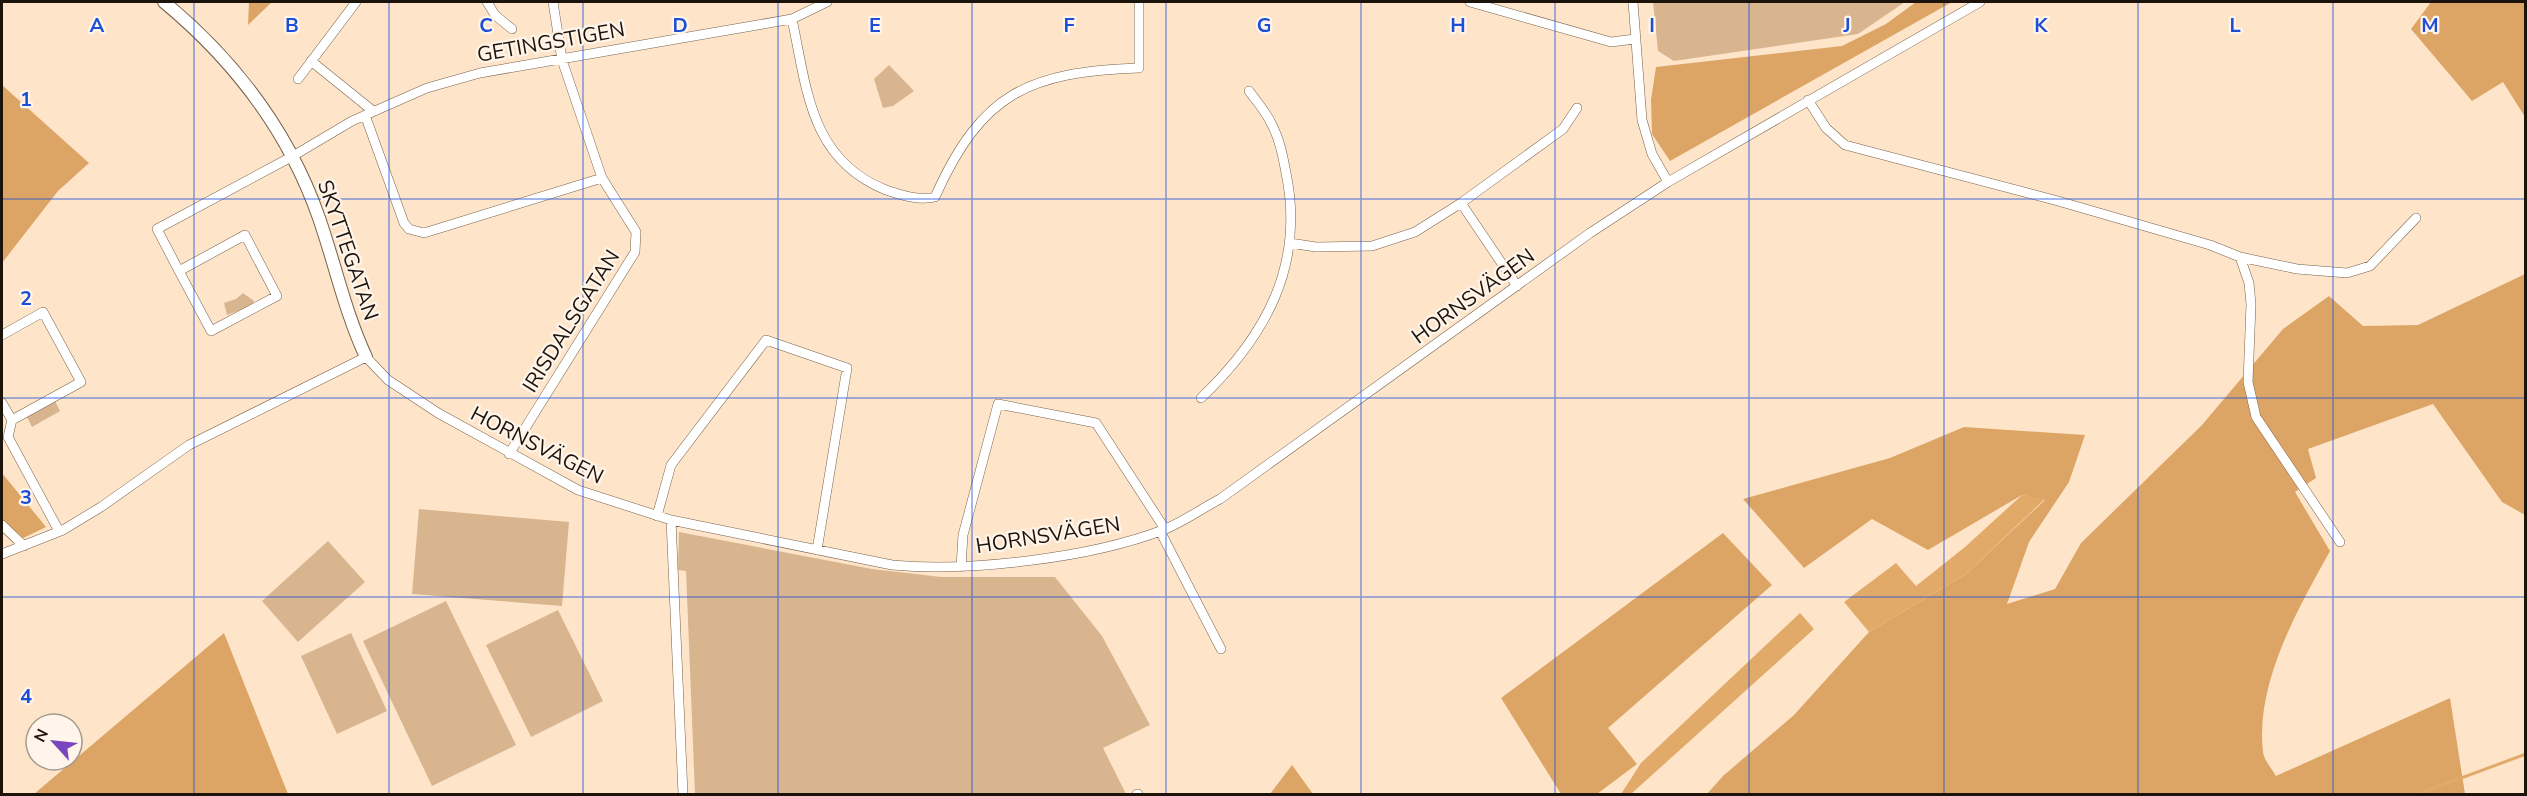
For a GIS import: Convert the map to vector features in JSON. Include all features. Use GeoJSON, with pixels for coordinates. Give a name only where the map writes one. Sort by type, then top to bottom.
{"type":"FeatureCollection","features":[{"type":"Feature","properties":{"kind":"street","name":"SKYTTEGATAN"},"geometry":{"type":"LineString","coordinates":[[164,2],[228,64],[264,108],[294,156],[318,215],[349,318],[366,357]]}},
{"type":"Feature","properties":{"kind":"street"},"geometry":{"type":"LineString","coordinates":[[298,79],[356,2]]}},
{"type":"Feature","properties":{"kind":"street"},"geometry":{"type":"LineString","coordinates":[[487,2],[495,15],[512,28]]}},
{"type":"Feature","properties":{"kind":"street","name":"IRISDALSGATAN"},"geometry":{"type":"LineString","coordinates":[[509,454],[635,252],[636,232],[602,178],[562,60],[553,2]]}},
{"type":"Feature","properties":{"kind":"street","name":"GETINGSTIGEN"},"geometry":{"type":"LineString","coordinates":[[294,156],[369,113],[427,88],[480,73],[792,19],[827,2]]}},
{"type":"Feature","properties":{"kind":"street"},"geometry":{"type":"LineString","coordinates":[[792,19],[811,105],[828,147],[840,162],[873,185],[891,192],[927,199],[935,197],[960,147],[977,126],[1013,95],[1031,84],[1074,72],[1139,68],[1138,2]]}},
{"type":"Feature","properties":{"kind":"street"},"geometry":{"type":"LineString","coordinates":[[1470,2],[1611,42],[1635,39]]}},
{"type":"Feature","properties":{"kind":"street"},"geometry":{"type":"LineString","coordinates":[[1633,2],[1640,101],[1646,136],[1668,182]]}},
{"type":"Feature","properties":{"kind":"street","name":"HORNSVÄGEN"},"geometry":{"type":"LineString","coordinates":[[366,357],[388,380],[438,413],[509,454],[578,490],[671,520],[892,565],[926,568],[961,567],[1085,550],[1163,530],[1220,499],[1517,286],[1668,182],[1980,2]]}},
{"type":"Feature","properties":{"kind":"street"},"geometry":{"type":"LineString","coordinates":[[311,61],[369,113],[404,223],[416,232],[424,233],[602,178]]}},
{"type":"Feature","properties":{"kind":"street"},"geometry":{"type":"LineString","coordinates":[[1201,398],[1232,368],[1261,326],[1280,281],[1290,243],[1290,192],[1279,141],[1272,123],[1249,91]]}},
{"type":"Feature","properties":{"kind":"street"},"geometry":{"type":"LineString","coordinates":[[1808,100],[1826,128],[1845,145],[2058,201],[2210,245],[2240,257],[2297,269],[2337,273],[2359,271],[2379,259],[2416,218]]}},
{"type":"Feature","properties":{"kind":"street"},"geometry":{"type":"LineString","coordinates":[[1290,243],[1316,246],[1372,246],[1415,232],[1461,203],[1563,129],[1577,108]]}},
{"type":"Feature","properties":{"kind":"street"},"geometry":{"type":"LineString","coordinates":[[178,271],[245,235],[277,296],[211,331],[178,271],[157,230],[294,156]]}},
{"type":"Feature","properties":{"kind":"street"},"geometry":{"type":"LineString","coordinates":[[1461,203],[1517,286]]}},
{"type":"Feature","properties":{"kind":"street"},"geometry":{"type":"LineString","coordinates":[[2240,257],[2250,294],[2248,382],[2256,417],[2340,542]]}},
{"type":"Feature","properties":{"kind":"street"},"geometry":{"type":"LineString","coordinates":[[2,335],[42,312],[81,382],[12,420]]}},
{"type":"Feature","properties":{"kind":"street"},"geometry":{"type":"LineString","coordinates":[[657,516],[670,465],[766,340],[847,368],[817,550]]}},
{"type":"Feature","properties":{"kind":"street"},"geometry":{"type":"LineString","coordinates":[[2,554],[59,531],[101,507],[189,445],[366,357]]}},
{"type":"Feature","properties":{"kind":"street"},"geometry":{"type":"LineString","coordinates":[[2,403],[12,420],[8,437],[59,531]]}},
{"type":"Feature","properties":{"kind":"street"},"geometry":{"type":"LineString","coordinates":[[961,567],[963,536],[998,405],[1096,423],[1163,530],[1221,649]]}},
{"type":"Feature","properties":{"kind":"street"},"geometry":{"type":"LineString","coordinates":[[671,520],[683,795]]}},
{"type":"Feature","properties":{"kind":"street"},"geometry":{"type":"LineString","coordinates":[[2,525],[24,546]]}},
{"type":"Feature","properties":{"kind":"shaded area"},"geometry":{"type":"Polygon","coordinates":[[[249,2],[272,2],[248,25],[249,2]]]}},
{"type":"Feature","properties":{"kind":"shaded area"},"geometry":{"type":"Polygon","coordinates":[[[1653,2],[1905,2],[1858,34],[1674,61],[1658,51],[1653,2]]]}},
{"type":"Feature","properties":{"kind":"shaded area"},"geometry":{"type":"Polygon","coordinates":[[[1916,2],[1952,2],[1670,161],[1652,134],[1651,100],[1656,67],[1842,46],[1886,24],[1916,2]]]}},
{"type":"Feature","properties":{"kind":"shaded area"},"geometry":{"type":"Polygon","coordinates":[[[2431,2],[2525,2],[2525,117],[2503,82],[2472,101],[2411,29],[2431,2]]]}},
{"type":"Feature","properties":{"kind":"shaded area"},"geometry":{"type":"Polygon","coordinates":[[[889,65],[914,91],[893,106],[883,108],[874,79],[889,65]]]}},
{"type":"Feature","properties":{"kind":"shaded area"},"geometry":{"type":"Polygon","coordinates":[[[2,85],[89,163],[58,191],[2,263],[2,85]]]}},
{"type":"Feature","properties":{"kind":"shaded area"},"geometry":{"type":"Polygon","coordinates":[[[2525,274],[2525,515],[2502,502],[2433,404],[2308,449],[2316,478],[2295,492],[2330,551],[2281,647],[2272,673],[2262,726],[2263,752],[2276,776],[2450,698],[2465,794],[1707,794],[1723,776],[1794,715],[1869,632],[1966,574],[2045,500],[2022,495],[1928,550],[1872,519],[1804,568],[1743,499],[1890,458],[1964,427],[2085,435],[2069,482],[2029,542],[2007,604],[2055,589],[2081,543],[2202,425],[2283,329],[2329,296],[2363,326],[2418,325],[2525,274]]]}},
{"type":"Feature","properties":{"kind":"shaded area"},"geometry":{"type":"Polygon","coordinates":[[[243,293],[254,301],[251,306],[227,315],[224,303],[236,299],[243,293]]]}},
{"type":"Feature","properties":{"kind":"shaded area"},"geometry":{"type":"Polygon","coordinates":[[[55,401],[60,411],[32,427],[27,417],[55,401]]]}},
{"type":"Feature","properties":{"kind":"shaded area"},"geometry":{"type":"Polygon","coordinates":[[[2,473],[46,527],[13,543],[2,532],[2,473]]]}},
{"type":"Feature","properties":{"kind":"shaded area"},"geometry":{"type":"Polygon","coordinates":[[[2022,495],[2045,499],[1966,574],[1869,632],[1844,602],[1896,563],[1916,586],[1965,547],[2022,495]]]}},
{"type":"Feature","properties":{"kind":"shaded area"},"geometry":{"type":"Polygon","coordinates":[[[419,509],[569,522],[562,606],[412,594],[419,509]]]}},
{"type":"Feature","properties":{"kind":"shaded area"},"geometry":{"type":"Polygon","coordinates":[[[679,532],[872,569],[941,577],[1055,577],[1102,636],[1150,725],[1103,748],[1126,794],[695,794],[686,571],[678,570],[679,532]]]}},
{"type":"Feature","properties":{"kind":"shaded area"},"geometry":{"type":"Polygon","coordinates":[[[1723,533],[1772,585],[1608,728],[1637,764],[1597,794],[1561,794],[1501,698],[1723,533]]]}},
{"type":"Feature","properties":{"kind":"shaded area"},"geometry":{"type":"Polygon","coordinates":[[[328,541],[365,582],[298,642],[262,601],[328,541]]]}},
{"type":"Feature","properties":{"kind":"shaded area"},"geometry":{"type":"Polygon","coordinates":[[[446,601],[516,745],[432,786],[363,641],[446,601]]]}},
{"type":"Feature","properties":{"kind":"shaded area"},"geometry":{"type":"Polygon","coordinates":[[[558,610],[603,701],[531,737],[486,645],[558,610]]]}},
{"type":"Feature","properties":{"kind":"shaded area"},"geometry":{"type":"Polygon","coordinates":[[[1800,613],[1814,629],[1631,794],[1621,794],[1641,763],[1800,613]]]}},
{"type":"Feature","properties":{"kind":"shaded area"},"geometry":{"type":"Polygon","coordinates":[[[224,633],[288,794],[34,794],[60,772],[84,772],[84,752],[224,633]]]}},
{"type":"Feature","properties":{"kind":"shaded area"},"geometry":{"type":"Polygon","coordinates":[[[351,633],[387,711],[337,734],[301,656],[351,633]]]}},
{"type":"Feature","properties":{"kind":"shaded area"},"geometry":{"type":"Polygon","coordinates":[[[1292,765],[1313,794],[1270,794],[1292,765]]]}},
{"type":"Feature","properties":{"kind":"waterway"},"geometry":{"type":"LineString","coordinates":[[2418,794],[2526,754]]}}]}
